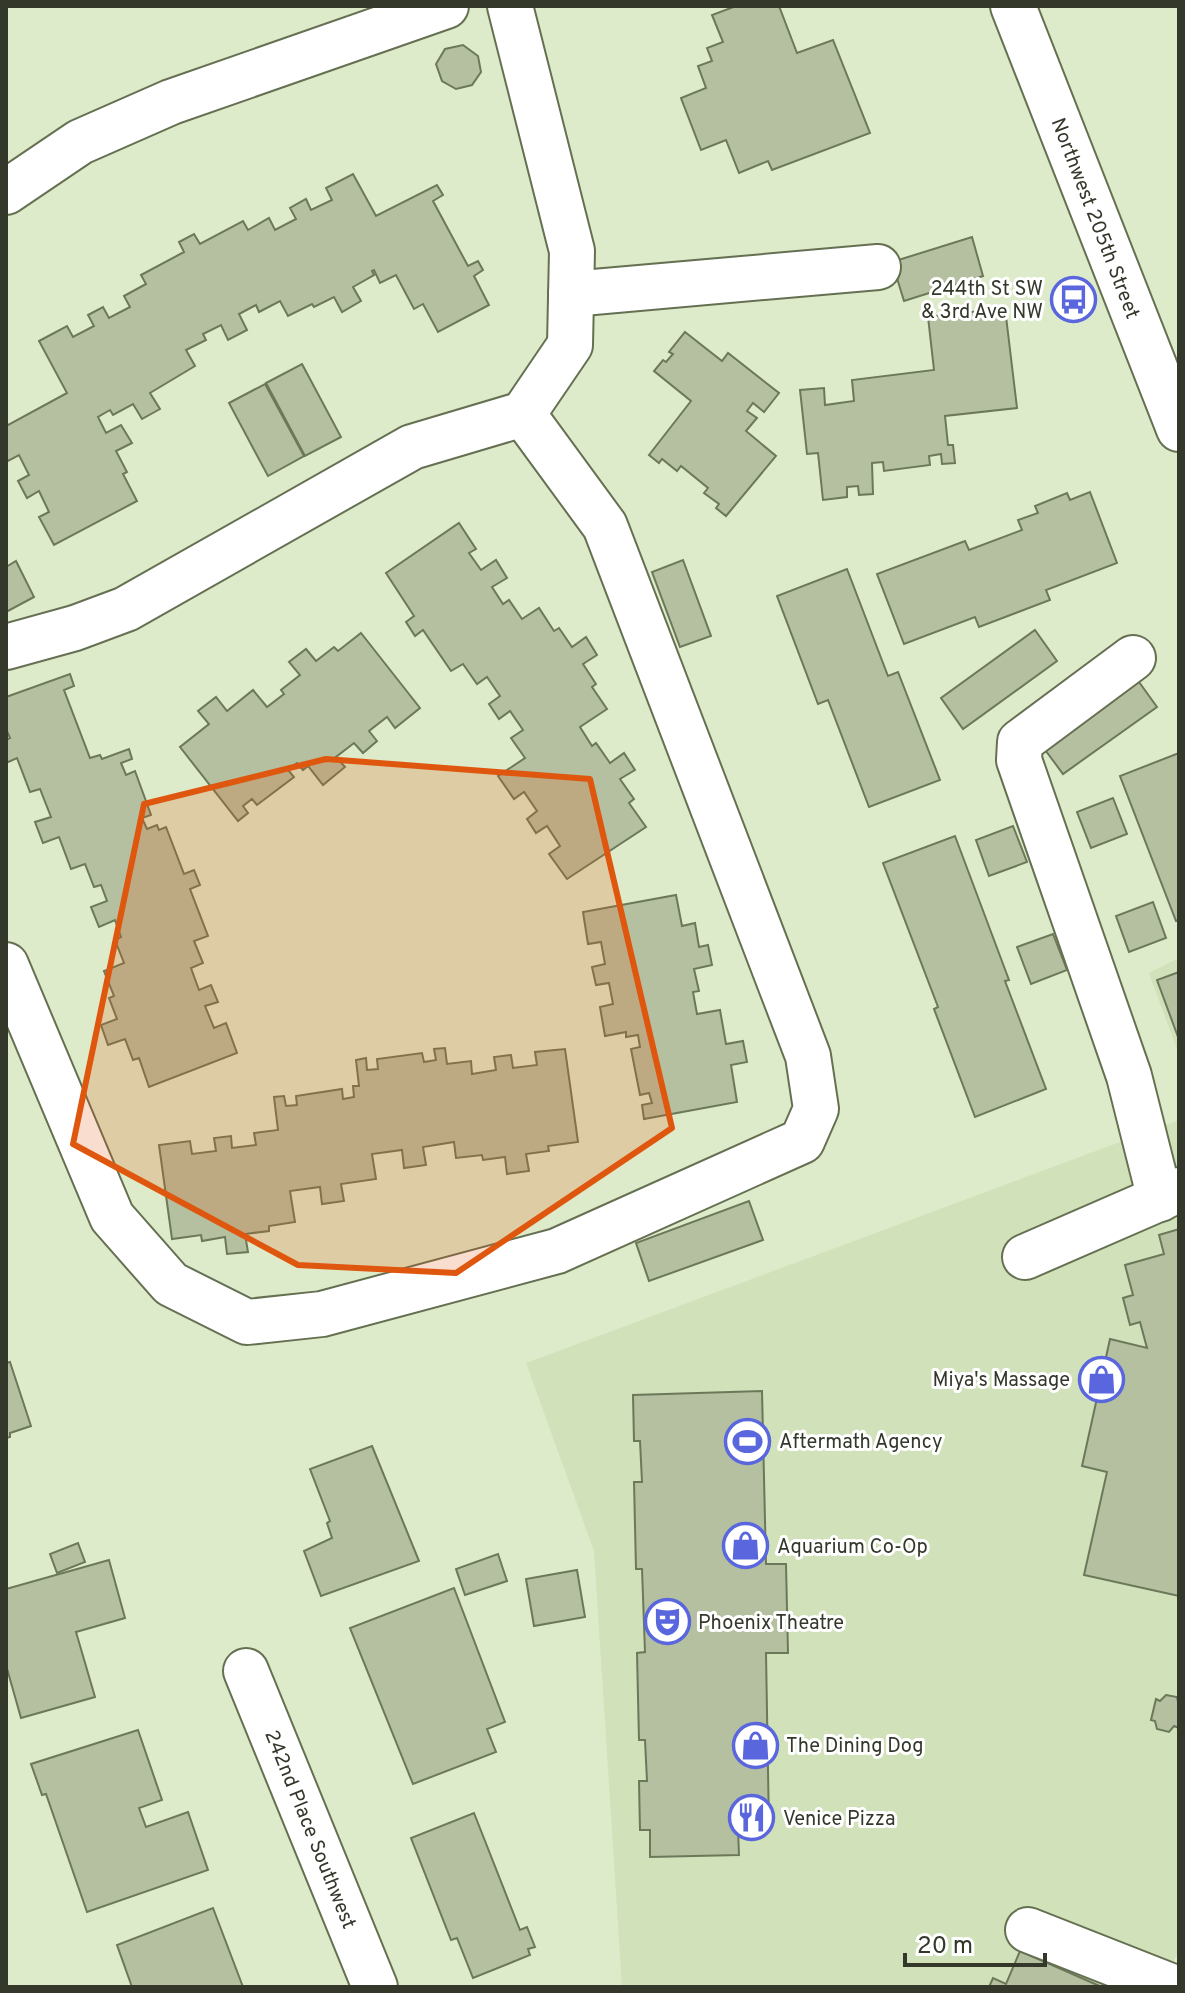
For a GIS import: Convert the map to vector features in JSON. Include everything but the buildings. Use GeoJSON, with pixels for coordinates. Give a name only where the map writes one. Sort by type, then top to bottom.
{"type":"FeatureCollection","features":[{"type":"Feature","properties":{"kind":"street"},"geometry":{"type":"LineString","coordinates":[[6,192],[80,142],[171,102],[446,6]]}},
{"type":"Feature","properties":{"kind":"street"},"geometry":{"type":"LineString","coordinates":[[6,647],[75,628],[126,609],[412,447],[523,414],[570,345],[572,251],[510,6]]}},
{"type":"Feature","properties":{"kind":"street","name":"Northwest 205th Street"},"geometry":{"type":"LineString","coordinates":[[1013,6],[1179,429]]}},
{"type":"Feature","properties":{"kind":"street"},"geometry":{"type":"LineString","coordinates":[[571,294],[878,267]]}},
{"type":"Feature","properties":{"kind":"street"},"geometry":{"type":"LineString","coordinates":[[6,965],[112,1217],[171,1284],[247,1322],[322,1314],[557,1251],[802,1141],[816,1109],[808,1056],[605,526],[523,414]]}},
{"type":"Feature","properties":{"kind":"street"},"geometry":{"type":"LineString","coordinates":[[1025,1257],[1170,1194],[1019,760],[1020,742],[1133,658]]}},
{"type":"Feature","properties":{"kind":"street","name":"242nd Place Southwest"},"geometry":{"type":"LineString","coordinates":[[246,1671],[375,1987]]}},
{"type":"Feature","properties":{"kind":"street"},"geometry":{"type":"LineString","coordinates":[[1028,1930],[1173,1987]]}},
{"type":"Feature","properties":{"kind":"highlighted area"},"geometry":{"type":"Polygon","coordinates":[[[326,759],[590,779],[672,1128],[456,1273],[298,1265],[73,1144],[144,804],[326,759]]]}},
{"type":"Feature","properties":{"kind":"shaded area"},"geometry":{"type":"Polygon","coordinates":[[[1179,958],[1179,1055],[1149,973],[1179,958]]]}},
{"type":"Feature","properties":{"kind":"shaded area"},"geometry":{"type":"Polygon","coordinates":[[[1179,1120],[1179,1949],[1162,1987],[622,1987],[594,1551],[526,1363],[1179,1120]]]}},
{"type":"Feature","properties":{"kind":"place","name":"244th St SW & 3rd Ave NW"},"geometry":{"type":"Point","coordinates":[1074,300]}},
{"type":"Feature","properties":{"kind":"place","name":"Miya's Massage"},"geometry":{"type":"Point","coordinates":[1101,1379]}},
{"type":"Feature","properties":{"kind":"place","name":"Aftermath Agency"},"geometry":{"type":"Point","coordinates":[748,1441]}},
{"type":"Feature","properties":{"kind":"place","name":"Aquarium Co-Op"},"geometry":{"type":"Point","coordinates":[746,1546]}},
{"type":"Feature","properties":{"kind":"place","name":"Phoenix Theatre"},"geometry":{"type":"Point","coordinates":[667,1622]}},
{"type":"Feature","properties":{"kind":"place","name":"The Dining Dog"},"geometry":{"type":"Point","coordinates":[755,1745]}},
{"type":"Feature","properties":{"kind":"place","name":"Venice Pizza"},"geometry":{"type":"Point","coordinates":[752,1818]}}]}
